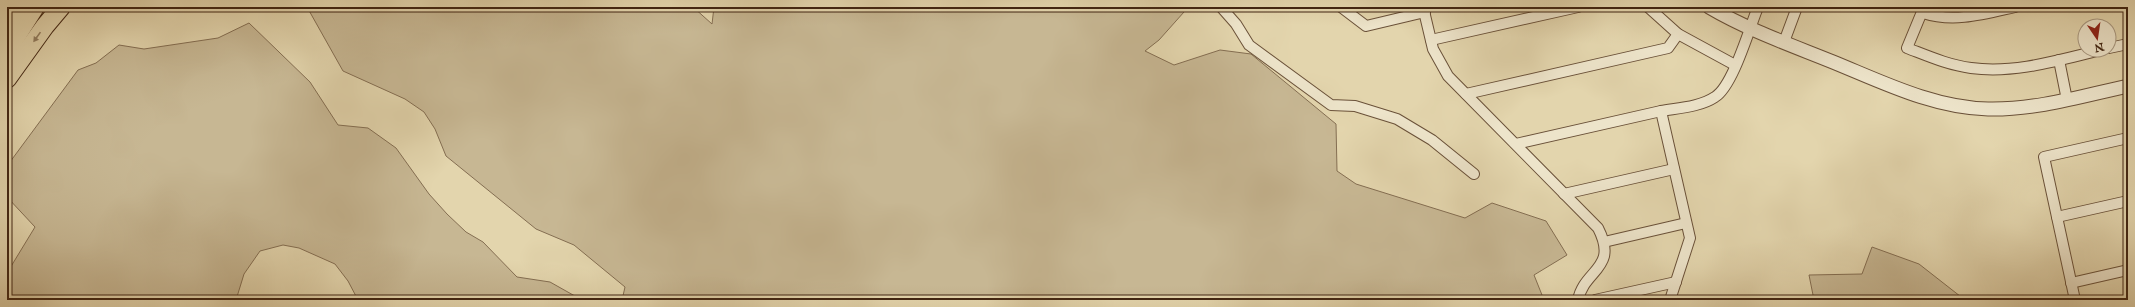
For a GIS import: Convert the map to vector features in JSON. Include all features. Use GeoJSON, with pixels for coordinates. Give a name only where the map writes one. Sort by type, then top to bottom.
{"type":"FeatureCollection","features":[{"type":"Feature","properties":{"kind":"highway"},"geometry":{"type":"LineString","coordinates":[[7,23],[17,7]]}},
{"type":"Feature","properties":{"kind":"highway"},"geometry":{"type":"LineString","coordinates":[[7,51],[35,7]]}},
{"type":"Feature","properties":{"kind":"highway"},"geometry":{"type":"LineString","coordinates":[[7,79],[45,26],[61,7]]}},
{"type":"Feature","properties":{"kind":"street"},"geometry":{"type":"LineString","coordinates":[[1221,7],[1236,24],[1249,45],[1331,104],[1355,106],[1397,119],[1432,140],[1474,174]]}},
{"type":"Feature","properties":{"kind":"street"},"geometry":{"type":"LineString","coordinates":[[1341,7],[1366,26],[1424,10],[1433,49],[1446,73],[1598,228],[1604,242],[1604,256],[1600,268],[1582,290],[1578,300]]}},
{"type":"Feature","properties":{"kind":"street"},"geometry":{"type":"LineString","coordinates":[[1431,40],[1578,7]]}},
{"type":"Feature","properties":{"kind":"street"},"geometry":{"type":"LineString","coordinates":[[1648,7],[1678,34],[1735,65]]}},
{"type":"Feature","properties":{"kind":"street"},"geometry":{"type":"LineString","coordinates":[[1709,7],[1750,28],[1784,42],[1926,98],[1956,105],[1986,109],[2024,109],[2128,86]]}},
{"type":"Feature","properties":{"kind":"street"},"geometry":{"type":"LineString","coordinates":[[1516,144],[1706,102],[1714,98],[1726,87],[1758,7]]}},
{"type":"Feature","properties":{"kind":"street"},"geometry":{"type":"LineString","coordinates":[[1784,42],[1797,7]]}},
{"type":"Feature","properties":{"kind":"street"},"geometry":{"type":"LineString","coordinates":[[2015,7],[1966,18],[1933,17],[1923,10],[1906,48],[1939,61],[1970,68],[1998,70],[2014,69],[2077,56]]}},
{"type":"Feature","properties":{"kind":"street"},"geometry":{"type":"LineString","coordinates":[[1466,94],[1668,48],[1678,34]]}},
{"type":"Feature","properties":{"kind":"street"},"geometry":{"type":"LineString","coordinates":[[2117,46],[2128,44]]}},
{"type":"Feature","properties":{"kind":"street"},"geometry":{"type":"LineString","coordinates":[[2059,60],[2067,100]]}},
{"type":"Feature","properties":{"kind":"street"},"geometry":{"type":"LineString","coordinates":[[1661,111],[1690,238],[1670,300]]}},
{"type":"Feature","properties":{"kind":"street"},"geometry":{"type":"LineString","coordinates":[[2075,300],[2044,157],[2128,138]]}},
{"type":"Feature","properties":{"kind":"street"},"geometry":{"type":"LineString","coordinates":[[1564,194],[1674,169]]}},
{"type":"Feature","properties":{"kind":"street"},"geometry":{"type":"LineString","coordinates":[[2057,217],[2128,201]]}},
{"type":"Feature","properties":{"kind":"street"},"geometry":{"type":"LineString","coordinates":[[1604,242],[1686,223]]}},
{"type":"Feature","properties":{"kind":"street"},"geometry":{"type":"LineString","coordinates":[[2071,283],[2128,270]]}},
{"type":"Feature","properties":{"kind":"street"},"geometry":{"type":"LineString","coordinates":[[1595,300],[1676,282]]}},
{"type":"Feature","properties":{"kind":"shaded area"},"geometry":{"type":"Polygon","coordinates":[[[307,7],[693,7],[712,24],[714,7],[1181,7],[1184,12],[1159,40],[1145,51],[1174,65],[1220,50],[1251,54],[1336,124],[1337,171],[1356,184],[1465,218],[1492,203],[1546,221],[1567,255],[1534,275],[1544,300],[622,300],[625,287],[574,245],[536,229],[446,156],[435,129],[424,112],[405,99],[343,71],[307,7]]]}},
{"type":"Feature","properties":{"kind":"shaded area"},"geometry":{"type":"Polygon","coordinates":[[[249,23],[310,82],[338,125],[368,128],[396,148],[429,194],[447,214],[466,232],[483,242],[517,277],[550,282],[582,300],[358,300],[348,281],[335,264],[299,248],[283,245],[260,251],[244,274],[236,300],[7,300],[7,273],[35,227],[7,197],[7,166],[78,70],[96,63],[119,45],[144,49],[218,38],[249,23]]]}},
{"type":"Feature","properties":{"kind":"shaded area"},"geometry":{"type":"Polygon","coordinates":[[[1872,247],[1919,264],[1965,300],[1814,300],[1809,275],[1862,274],[1872,247]]]}}]}
